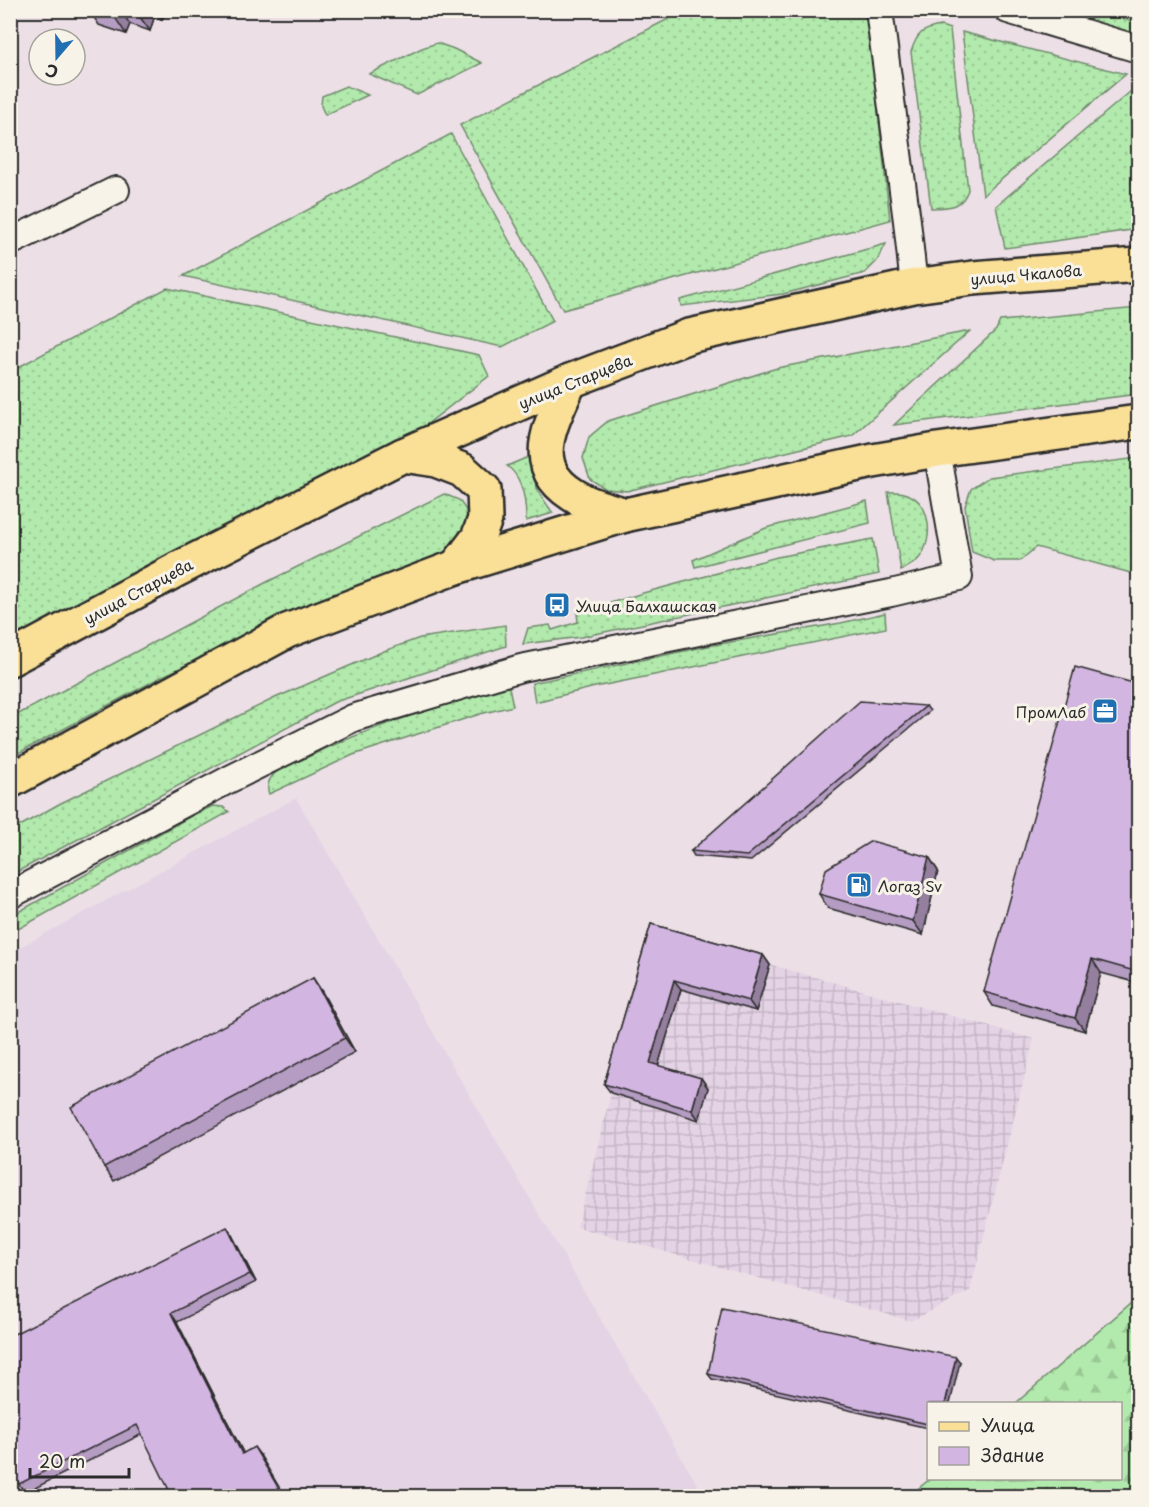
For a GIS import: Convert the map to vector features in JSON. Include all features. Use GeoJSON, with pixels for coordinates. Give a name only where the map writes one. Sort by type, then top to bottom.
{"type":"FeatureCollection","features":[{"type":"Feature","properties":{"kind":"main road","name":"улица Чкалова"},"geometry":{"type":"LineString","coordinates":[[914,286],[973,278],[1138,265]]}},
{"type":"Feature","properties":{"kind":"main road","name":"улица Старцева"},"geometry":{"type":"LineString","coordinates":[[10,659],[178,569],[403,454],[570,381],[689,336],[914,286]]}},
{"type":"Feature","properties":{"kind":"main road"},"geometry":{"type":"LineString","coordinates":[[570,381],[545,444],[549,470],[565,489],[583,501],[626,515]]}},
{"type":"Feature","properties":{"kind":"main road"},"geometry":{"type":"LineString","coordinates":[[10,781],[287,631],[456,567],[626,515],[873,461],[1138,422]]}},
{"type":"Feature","properties":{"kind":"main road"},"geometry":{"type":"LineString","coordinates":[[403,454],[436,460],[462,470],[484,490],[485,519],[482,529],[456,567]]}},
{"type":"Feature","properties":{"kind":"street"},"geometry":{"type":"LineString","coordinates":[[879,10],[914,286]]}},
{"type":"Feature","properties":{"kind":"street"},"geometry":{"type":"LineString","coordinates":[[1008,10],[1138,49]]}},
{"type":"Feature","properties":{"kind":"street"},"geometry":{"type":"LineString","coordinates":[[10,243],[116,190]]}},
{"type":"Feature","properties":{"kind":"street"},"geometry":{"type":"LineString","coordinates":[[10,895],[230,779],[353,718],[520,668],[891,593],[959,577],[938,450]]}},
{"type":"Feature","properties":{"kind":"shaded area"},"geometry":{"type":"Polygon","coordinates":[[[296,798],[704,1496],[11,1496],[11,952],[296,798]]]}},
{"type":"Feature","properties":{"kind":"shaded area"},"geometry":{"type":"Polygon","coordinates":[[[658,933],[1034,1039],[970,1291],[911,1321],[577,1227],[611,1093],[658,933]]]}},
{"type":"Feature","properties":{"kind":"green space"},"geometry":{"type":"Polygon","coordinates":[[[684,11],[867,11],[890,220],[563,310],[460,125],[684,11]]]}},
{"type":"Feature","properties":{"kind":"green space"},"geometry":{"type":"Polygon","coordinates":[[[1035,11],[1090,11],[1138,22],[1138,39],[1035,11]]]}},
{"type":"Feature","properties":{"kind":"green space"},"geometry":{"type":"Polygon","coordinates":[[[941,26],[950,29],[968,190],[962,201],[954,206],[931,208],[911,52],[921,33],[941,26]]]}},
{"type":"Feature","properties":{"kind":"green space"},"geometry":{"type":"Polygon","coordinates":[[[962,32],[1126,74],[983,195],[962,32]]]}},
{"type":"Feature","properties":{"kind":"green space"},"geometry":{"type":"Polygon","coordinates":[[[437,43],[482,63],[417,95],[369,74],[422,48],[437,43]]]}},
{"type":"Feature","properties":{"kind":"green space"},"geometry":{"type":"Polygon","coordinates":[[[1138,85],[1138,229],[1005,248],[996,206],[1138,85]]]}},
{"type":"Feature","properties":{"kind":"green space"},"geometry":{"type":"Polygon","coordinates":[[[346,86],[368,95],[325,115],[321,106],[322,96],[346,86]]]}},
{"type":"Feature","properties":{"kind":"green space"},"geometry":{"type":"Polygon","coordinates":[[[451,134],[553,321],[502,347],[183,276],[451,134]]]}},
{"type":"Feature","properties":{"kind":"green space"},"geometry":{"type":"Polygon","coordinates":[[[886,244],[877,261],[865,273],[783,294],[681,306],[680,300],[886,244]]]}},
{"type":"Feature","properties":{"kind":"green space"},"geometry":{"type":"Polygon","coordinates":[[[167,288],[479,355],[489,376],[409,438],[11,641],[11,371],[167,288]]]}},
{"type":"Feature","properties":{"kind":"green space"},"geometry":{"type":"Polygon","coordinates":[[[1138,308],[1138,394],[894,425],[996,330],[1000,321],[1138,308]]]}},
{"type":"Feature","properties":{"kind":"green space"},"geometry":{"type":"Polygon","coordinates":[[[970,331],[852,436],[627,491],[606,489],[590,479],[583,458],[589,437],[608,421],[777,368],[970,331]]]}},
{"type":"Feature","properties":{"kind":"green space"},"geometry":{"type":"Polygon","coordinates":[[[533,455],[536,486],[553,513],[526,521],[520,483],[507,466],[533,455]]]}},
{"type":"Feature","properties":{"kind":"green space"},"geometry":{"type":"Polygon","coordinates":[[[1138,458],[1138,575],[1036,547],[1020,561],[994,561],[972,552],[965,506],[971,489],[989,477],[1138,458]]]}},
{"type":"Feature","properties":{"kind":"green space"},"geometry":{"type":"Polygon","coordinates":[[[888,492],[903,492],[915,499],[921,505],[928,522],[927,540],[920,557],[901,571],[888,492]]]}},
{"type":"Feature","properties":{"kind":"green space"},"geometry":{"type":"Polygon","coordinates":[[[444,494],[459,500],[466,510],[469,525],[461,545],[167,674],[11,757],[11,718],[267,582],[444,494]]]}},
{"type":"Feature","properties":{"kind":"green space"},"geometry":{"type":"Polygon","coordinates":[[[867,501],[870,523],[695,567],[693,560],[766,528],[867,501]]]}},
{"type":"Feature","properties":{"kind":"green space"},"geometry":{"type":"Polygon","coordinates":[[[873,539],[879,574],[581,637],[523,644],[528,628],[550,625],[552,630],[578,622],[577,613],[643,593],[777,557],[873,539]]]}},
{"type":"Feature","properties":{"kind":"green space"},"geometry":{"type":"Polygon","coordinates":[[[885,613],[886,628],[595,687],[535,702],[532,683],[708,646],[885,613]]]}},
{"type":"Feature","properties":{"kind":"green space"},"geometry":{"type":"Polygon","coordinates":[[[505,625],[506,646],[335,702],[11,875],[11,831],[59,804],[275,698],[384,651],[420,638],[505,625]]]}},
{"type":"Feature","properties":{"kind":"green space"},"geometry":{"type":"Polygon","coordinates":[[[509,687],[513,706],[480,714],[353,755],[269,794],[269,783],[275,773],[332,746],[407,717],[509,687]]]}},
{"type":"Feature","properties":{"kind":"green space"},"geometry":{"type":"Polygon","coordinates":[[[213,806],[223,807],[229,812],[11,933],[11,916],[213,806]]]}},
{"type":"Feature","properties":{"kind":"green space"},"geometry":{"type":"Polygon","coordinates":[[[1138,1297],[1138,1496],[909,1496],[929,1480],[1122,1480],[1122,1402],[1017,1402],[1138,1297]]]}},
{"type":"Feature","properties":{"kind":"building"},"geometry":{"type":"Polygon","coordinates":[[[97,10],[116,10],[114,16],[97,10]]]}},
{"type":"Feature","properties":{"kind":"building"},"geometry":{"type":"Polygon","coordinates":[[[1075,667],[1137,684],[1138,679],[1138,972],[1092,959],[1075,1018],[984,992],[1075,667]]]}},
{"type":"Feature","properties":{"kind":"building"},"geometry":{"type":"Polygon","coordinates":[[[860,701],[926,706],[747,856],[691,851],[860,701]]]}},
{"type":"Feature","properties":{"kind":"building"},"geometry":{"type":"Polygon","coordinates":[[[871,841],[929,857],[913,921],[819,894],[826,869],[871,841]]]}},
{"type":"Feature","properties":{"kind":"building"},"geometry":{"type":"Polygon","coordinates":[[[651,924],[763,955],[749,1001],[674,980],[650,1063],[701,1078],[692,1110],[604,1084],[651,924]]]}},
{"type":"Feature","properties":{"kind":"building"},"geometry":{"type":"Polygon","coordinates":[[[313,978],[345,1038],[104,1167],[71,1107],[313,978]]]}},
{"type":"Feature","properties":{"kind":"building"},"geometry":{"type":"Polygon","coordinates":[[[227,1227],[250,1274],[171,1313],[242,1454],[254,1447],[284,1497],[171,1497],[137,1425],[19,1484],[10,1468],[10,1336],[227,1227]]]}},
{"type":"Feature","properties":{"kind":"building"},"geometry":{"type":"Polygon","coordinates":[[[722,1307],[956,1357],[945,1402],[927,1402],[927,1424],[708,1374],[722,1307]]]}},
{"type":"Feature","properties":{"kind":"place","name":"Улица Балхашская"},"geometry":{"type":"Point","coordinates":[557,605]}},
{"type":"Feature","properties":{"kind":"place","name":"ПромЛаб"},"geometry":{"type":"Point","coordinates":[1105,711]}},
{"type":"Feature","properties":{"kind":"place","name":"Логаз Sv"},"geometry":{"type":"Point","coordinates":[859,885]}}]}
